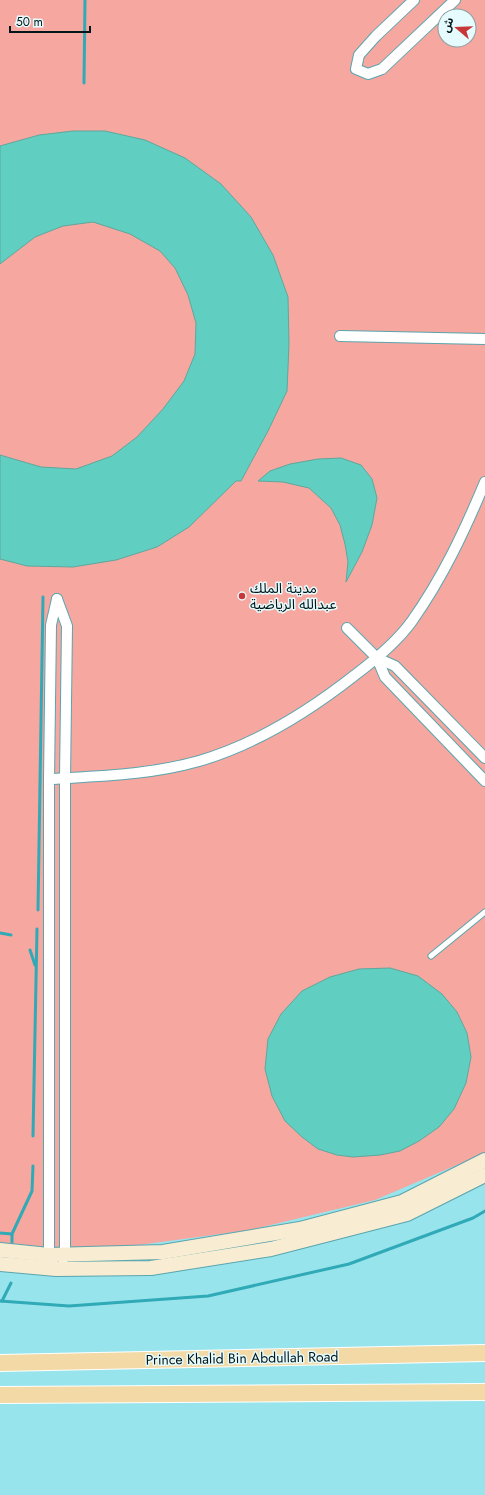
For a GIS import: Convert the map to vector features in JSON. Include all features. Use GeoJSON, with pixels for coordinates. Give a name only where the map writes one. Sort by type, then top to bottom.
{"type":"FeatureCollection","features":[{"type":"Feature","properties":{"kind":"main road"},"geometry":{"type":"LineString","coordinates":[[0,1250],[49,1255],[163,1252],[300,1229],[402,1202],[485,1160]]}},
{"type":"Feature","properties":{"kind":"main road"},"geometry":{"type":"LineString","coordinates":[[0,1264],[56,1270],[151,1268],[271,1249],[407,1214],[485,1175]]}},
{"type":"Feature","properties":{"kind":"main road","name":"Prince Khalid Bin Abdullah Road"},"geometry":{"type":"LineString","coordinates":[[0,1363],[485,1353]]}},
{"type":"Feature","properties":{"kind":"main road"},"geometry":{"type":"LineString","coordinates":[[0,1395],[485,1392]]}},
{"type":"Feature","properties":{"kind":"street"},"geometry":{"type":"LineString","coordinates":[[414,0],[376,36],[359,56],[356,69],[368,74],[382,69],[455,0]]}},
{"type":"Feature","properties":{"kind":"street"},"geometry":{"type":"LineString","coordinates":[[340,336],[485,339]]}},
{"type":"Feature","properties":{"kind":"street"},"geometry":{"type":"LineString","coordinates":[[49,779],[110,776],[156,770],[200,761],[242,745],[287,724],[336,690],[377,658],[411,622],[440,578],[465,532],[485,482]]}},
{"type":"Feature","properties":{"kind":"street"},"geometry":{"type":"LineString","coordinates":[[57,599],[67,626],[65,778],[65,1255],[56,1270],[49,1255],[49,779],[51,625],[57,599]]}},
{"type":"Feature","properties":{"kind":"street"},"geometry":{"type":"LineString","coordinates":[[347,628],[377,658],[395,666],[485,758]]}},
{"type":"Feature","properties":{"kind":"street"},"geometry":{"type":"LineString","coordinates":[[377,658],[385,677],[485,781]]}},
{"type":"Feature","properties":{"kind":"lane"},"geometry":{"type":"LineString","coordinates":[[431,956],[485,912]]}},
{"type":"Feature","properties":{"kind":"shaded area","name":"مدينة الملك عبدالله الرياضية"},"geometry":{"type":"Polygon","coordinates":[[[0,0],[485,0],[485,1152],[375,1200],[250,1230],[139,1245],[93,1249],[26,1247],[0,1243],[0,0]]]}},
{"type":"Feature","properties":{"kind":"building"},"geometry":{"type":"Polygon","coordinates":[[[73,131],[105,131],[145,140],[185,158],[221,184],[251,217],[273,255],[288,297],[289,344],[287,391],[268,431],[241,481],[236,481],[189,527],[157,547],[116,560],[73,567],[27,566],[0,559],[0,455],[41,467],[76,469],[112,456],[137,437],[163,409],[184,381],[195,354],[196,323],[188,295],[175,268],[160,251],[130,234],[93,222],[63,226],[35,237],[0,264],[0,146],[39,135],[73,131]]]}},
{"type":"Feature","properties":{"kind":"building"},"geometry":{"type":"Polygon","coordinates":[[[341,458],[361,465],[372,479],[377,498],[372,525],[362,552],[346,582],[348,562],[345,544],[340,525],[331,508],[309,488],[283,482],[258,481],[270,471],[290,464],[318,459],[341,458]]]}},
{"type":"Feature","properties":{"kind":"building"},"geometry":{"type":"Polygon","coordinates":[[[390,968],[418,976],[442,994],[457,1012],[467,1033],[471,1057],[466,1083],[454,1109],[439,1127],[419,1141],[400,1151],[380,1155],[353,1157],[337,1155],[318,1149],[302,1137],[285,1121],[272,1096],[265,1069],[268,1039],[281,1014],[302,991],[330,977],[359,969],[390,968]]]}},
{"type":"Feature","properties":{"kind":"waterway"},"geometry":{"type":"LineString","coordinates":[[84,83],[85,0]]}},
{"type":"Feature","properties":{"kind":"waterway"},"geometry":{"type":"LineString","coordinates":[[38,910],[43,597]]}},
{"type":"Feature","properties":{"kind":"waterway"},"geometry":{"type":"LineString","coordinates":[[33,1136],[37,929]]}},
{"type":"Feature","properties":{"kind":"waterway"},"geometry":{"type":"LineString","coordinates":[[0,933],[11,935]]}},
{"type":"Feature","properties":{"kind":"waterway"},"geometry":{"type":"LineString","coordinates":[[30,950],[35,965]]}},
{"type":"Feature","properties":{"kind":"waterway"},"geometry":{"type":"LineString","coordinates":[[12,1242],[12,1234],[32,1191],[33,1166]]}},
{"type":"Feature","properties":{"kind":"waterway"},"geometry":{"type":"LineString","coordinates":[[0,1301],[69,1306],[208,1296],[349,1264],[473,1218],[485,1211]]}},
{"type":"Feature","properties":{"kind":"waterway"},"geometry":{"type":"LineString","coordinates":[[0,1233],[12,1234]]}},
{"type":"Feature","properties":{"kind":"waterway"},"geometry":{"type":"LineString","coordinates":[[2,1301],[11,1283]]}},
{"type":"Feature","properties":{"kind":"place","name":"مدينة الملك عبدالله الرياضية"},"geometry":{"type":"Point","coordinates":[242,596]}}]}
